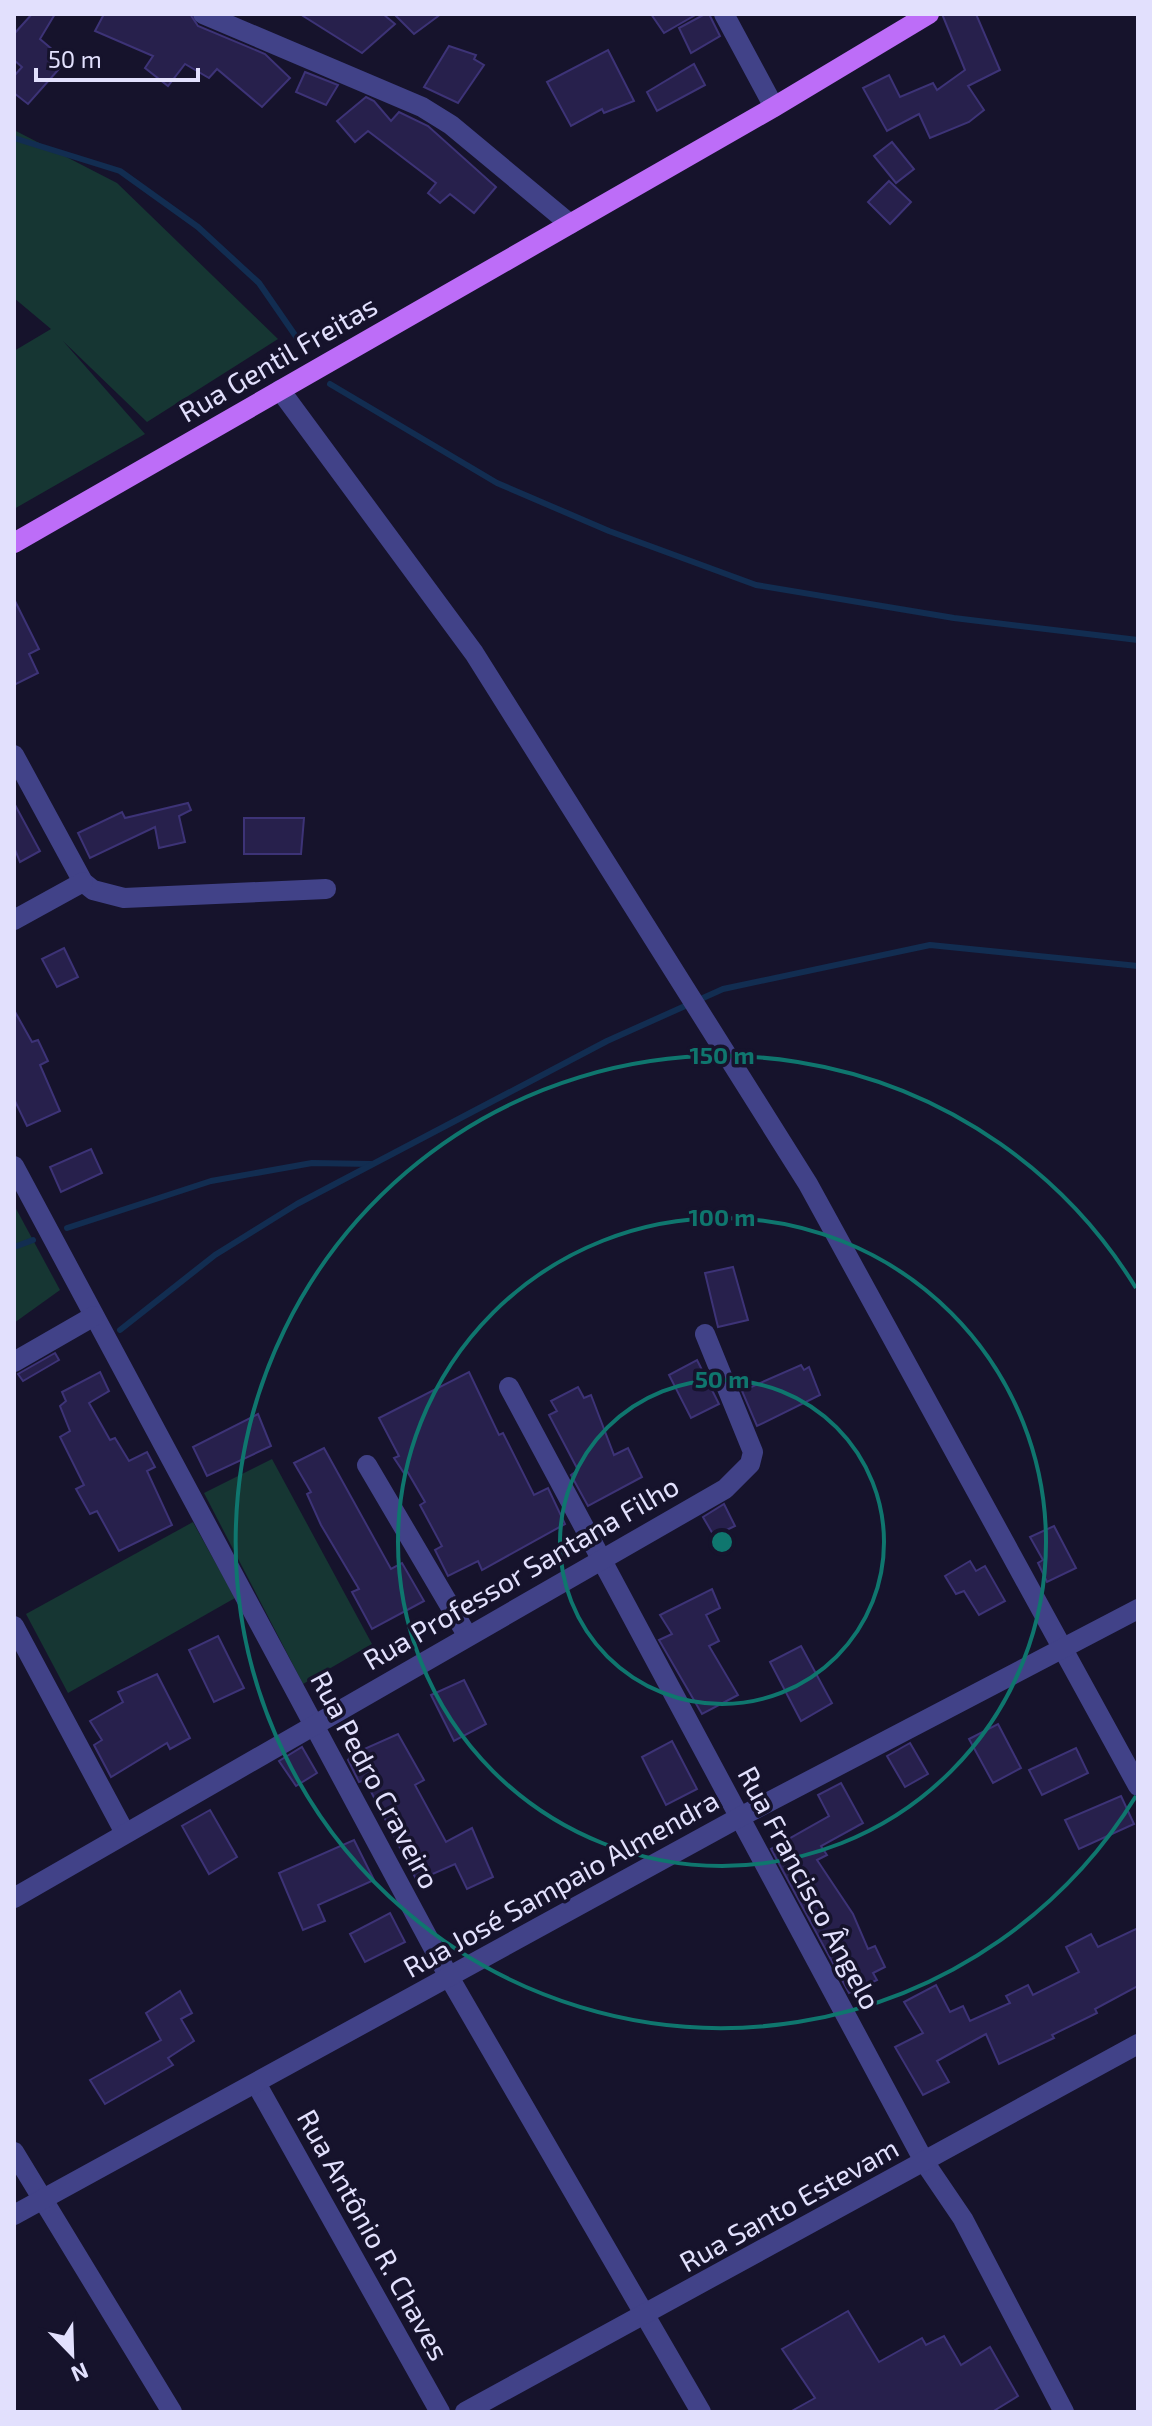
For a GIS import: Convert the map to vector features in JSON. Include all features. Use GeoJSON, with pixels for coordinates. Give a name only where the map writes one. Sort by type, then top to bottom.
{"type":"FeatureCollection","features":[{"type":"Feature","properties":{"kind":"main road","name":"Rua Gentil Freitas"},"geometry":{"type":"LineString","coordinates":[[14,543],[774,107],[929,14]]}},
{"type":"Feature","properties":{"kind":"street"},"geometry":{"type":"LineString","coordinates":[[203,14],[422,107],[451,125],[570,224]]}},
{"type":"Feature","properties":{"kind":"street"},"geometry":{"type":"LineString","coordinates":[[724,14],[774,107]]}},
{"type":"Feature","properties":{"kind":"street"},"geometry":{"type":"LineString","coordinates":[[280,390],[474,653],[808,1184],[1138,1786]]}},
{"type":"Feature","properties":{"kind":"street"},"geometry":{"type":"LineString","coordinates":[[14,755],[83,882],[93,890],[124,898],[326,889]]}},
{"type":"Feature","properties":{"kind":"street"},"geometry":{"type":"LineString","coordinates":[[14,920],[83,882]]}},
{"type":"Feature","properties":{"kind":"street","name":"Rua Pedro Craveiro"},"geometry":{"type":"LineString","coordinates":[[14,1166],[449,1977],[701,2412]]}},
{"type":"Feature","properties":{"kind":"street"},"geometry":{"type":"LineString","coordinates":[[14,1362],[94,1316]]}},
{"type":"Feature","properties":{"kind":"street","name":"Rua Professor Santana Filho"},"geometry":{"type":"LineString","coordinates":[[14,1898],[725,1489],[750,1464],[753,1452],[705,1334]]}},
{"type":"Feature","properties":{"kind":"street","name":"Rua Francisco Ângelo"},"geometry":{"type":"LineString","coordinates":[[509,1387],[925,2163],[963,2219],[1064,2412]]}},
{"type":"Feature","properties":{"kind":"street"},"geometry":{"type":"LineString","coordinates":[[367,1465],[467,1635]]}},
{"type":"Feature","properties":{"kind":"street","name":"Rua José Sampaio Almendra"},"geometry":{"type":"LineString","coordinates":[[14,2215],[257,2085],[740,1817],[1138,1609]]}},
{"type":"Feature","properties":{"kind":"street"},"geometry":{"type":"LineString","coordinates":[[14,1626],[125,1833]]}},
{"type":"Feature","properties":{"kind":"street","name":"Rua Santo Estevam"},"geometry":{"type":"LineString","coordinates":[[465,2412],[1138,2044]]}},
{"type":"Feature","properties":{"kind":"street","name":"Rua Antônio R. Chaves"},"geometry":{"type":"LineString","coordinates":[[257,2085],[440,2412]]}},
{"type":"Feature","properties":{"kind":"street"},"geometry":{"type":"LineString","coordinates":[[14,2152],[172,2412]]}},
{"type":"Feature","properties":{"kind":"green space"},"geometry":{"type":"Polygon","coordinates":[[[14,130],[117,183],[278,339],[147,422],[63,341],[145,434],[14,509],[14,351],[51,329],[14,298],[14,130]]]}},
{"type":"Feature","properties":{"kind":"green space"},"geometry":{"type":"Polygon","coordinates":[[[14,1205],[60,1290],[14,1323],[14,1205]]]}},
{"type":"Feature","properties":{"kind":"green space"},"geometry":{"type":"Polygon","coordinates":[[[272,1459],[372,1644],[303,1684],[204,1493],[272,1459]]]}},
{"type":"Feature","properties":{"kind":"green space"},"geometry":{"type":"Polygon","coordinates":[[[193,1522],[235,1598],[68,1693],[26,1614],[193,1522]]]}},
{"type":"Feature","properties":{"kind":"building"},"geometry":{"type":"Polygon","coordinates":[[[32,14],[55,14],[40,39],[66,61],[28,104],[14,93],[14,76],[22,67],[14,60],[14,34],[32,14]]]}},
{"type":"Feature","properties":{"kind":"building"},"geometry":{"type":"Polygon","coordinates":[[[104,14],[190,14],[198,26],[265,54],[290,78],[262,107],[217,69],[209,78],[185,64],[168,86],[145,68],[153,56],[95,31],[104,14]]]}},
{"type":"Feature","properties":{"kind":"building"},"geometry":{"type":"Polygon","coordinates":[[[300,14],[383,14],[395,24],[362,53],[300,14]]]}},
{"type":"Feature","properties":{"kind":"building"},"geometry":{"type":"Polygon","coordinates":[[[394,14],[441,14],[414,34],[394,14]]]}},
{"type":"Feature","properties":{"kind":"building"},"geometry":{"type":"Polygon","coordinates":[[[651,14],[697,14],[664,33],[651,14]]]}},
{"type":"Feature","properties":{"kind":"building"},"geometry":{"type":"Polygon","coordinates":[[[709,14],[720,36],[691,53],[679,28],[709,14]]]}},
{"type":"Feature","properties":{"kind":"building"},"geometry":{"type":"Polygon","coordinates":[[[942,14],[976,14],[1000,70],[968,86],[984,110],[969,122],[930,138],[919,114],[887,131],[863,88],[889,75],[900,97],[933,83],[937,90],[965,70],[942,14]]]}},
{"type":"Feature","properties":{"kind":"building"},"geometry":{"type":"Polygon","coordinates":[[[449,46],[476,55],[474,59],[484,65],[458,103],[424,87],[449,46]]]}},
{"type":"Feature","properties":{"kind":"building"},"geometry":{"type":"Polygon","coordinates":[[[608,50],[634,101],[604,113],[602,109],[571,126],[547,82],[608,50]]]}},
{"type":"Feature","properties":{"kind":"building"},"geometry":{"type":"Polygon","coordinates":[[[694,64],[705,85],[657,111],[647,92],[694,64]]]}},
{"type":"Feature","properties":{"kind":"building"},"geometry":{"type":"Polygon","coordinates":[[[305,72],[338,85],[326,105],[296,92],[305,72]]]}},
{"type":"Feature","properties":{"kind":"building"},"geometry":{"type":"Polygon","coordinates":[[[366,97],[374,101],[391,121],[399,112],[428,126],[496,187],[474,213],[450,194],[440,203],[428,193],[436,183],[368,131],[355,142],[337,121],[366,97]]]}},
{"type":"Feature","properties":{"kind":"building"},"geometry":{"type":"Polygon","coordinates":[[[892,142],[914,169],[896,183],[874,156],[892,142]]]}},
{"type":"Feature","properties":{"kind":"building"},"geometry":{"type":"Polygon","coordinates":[[[889,181],[911,202],[890,224],[868,202],[889,181]]]}},
{"type":"Feature","properties":{"kind":"building"},"geometry":{"type":"Polygon","coordinates":[[[14,599],[39,649],[29,654],[38,673],[14,685],[14,599]]]}},
{"type":"Feature","properties":{"kind":"building"},"geometry":{"type":"Polygon","coordinates":[[[14,803],[40,851],[20,862],[14,847],[14,803]]]}},
{"type":"Feature","properties":{"kind":"building"},"geometry":{"type":"Polygon","coordinates":[[[188,803],[191,810],[179,816],[185,842],[159,848],[155,827],[90,858],[78,833],[122,812],[125,818],[188,803]]]}},
{"type":"Feature","properties":{"kind":"building"},"geometry":{"type":"Polygon","coordinates":[[[244,818],[304,818],[301,854],[244,854],[244,818]]]}},
{"type":"Feature","properties":{"kind":"building"},"geometry":{"type":"Polygon","coordinates":[[[64,948],[78,977],[57,987],[42,959],[64,948]]]}},
{"type":"Feature","properties":{"kind":"building"},"geometry":{"type":"Polygon","coordinates":[[[14,1010],[32,1042],[38,1040],[48,1061],[40,1065],[60,1111],[27,1126],[14,1099],[14,1010]]]}},
{"type":"Feature","properties":{"kind":"building"},"geometry":{"type":"Polygon","coordinates":[[[91,1149],[102,1173],[61,1192],[50,1167],[91,1149]]]}},
{"type":"Feature","properties":{"kind":"building"},"geometry":{"type":"Polygon","coordinates":[[[733,1267],[748,1320],[718,1327],[705,1273],[733,1267]]]}},
{"type":"Feature","properties":{"kind":"building"},"geometry":{"type":"Polygon","coordinates":[[[55,1353],[59,1360],[23,1381],[18,1374],[55,1353]]]}},
{"type":"Feature","properties":{"kind":"building"},"geometry":{"type":"Polygon","coordinates":[[[697,1360],[719,1404],[691,1418],[669,1375],[697,1360]]]}},
{"type":"Feature","properties":{"kind":"building"},"geometry":{"type":"Polygon","coordinates":[[[801,1365],[804,1370],[809,1367],[820,1395],[757,1426],[742,1391],[801,1365]]]}},
{"type":"Feature","properties":{"kind":"building"},"geometry":{"type":"Polygon","coordinates":[[[100,1372],[109,1391],[89,1403],[110,1440],[115,1438],[129,1461],[147,1452],[155,1467],[147,1471],[172,1525],[119,1551],[97,1511],[90,1514],[76,1489],[84,1485],[60,1437],[70,1431],[60,1406],[66,1401],[62,1392],[100,1372]]]}},
{"type":"Feature","properties":{"kind":"building"},"geometry":{"type":"Polygon","coordinates":[[[469,1372],[499,1435],[503,1433],[534,1495],[548,1488],[565,1524],[482,1570],[478,1561],[448,1576],[435,1550],[442,1546],[420,1505],[425,1502],[407,1471],[404,1473],[394,1458],[399,1456],[379,1418],[469,1372]]]}},
{"type":"Feature","properties":{"kind":"building"},"geometry":{"type":"Polygon","coordinates":[[[578,1387],[584,1398],[591,1395],[614,1455],[628,1448],[642,1477],[588,1506],[571,1475],[578,1470],[549,1415],[557,1411],[551,1401],[578,1387]]]}},
{"type":"Feature","properties":{"kind":"building"},"geometry":{"type":"Polygon","coordinates":[[[258,1414],[271,1446],[207,1476],[193,1447],[258,1414]]]}},
{"type":"Feature","properties":{"kind":"building"},"geometry":{"type":"Polygon","coordinates":[[[324,1448],[391,1569],[402,1563],[424,1601],[372,1629],[352,1592],[359,1589],[321,1525],[307,1494],[311,1492],[294,1463],[324,1448]]]}},
{"type":"Feature","properties":{"kind":"building"},"geometry":{"type":"Polygon","coordinates":[[[724,1504],[735,1526],[714,1536],[703,1517],[724,1504]]]}},
{"type":"Feature","properties":{"kind":"building"},"geometry":{"type":"Polygon","coordinates":[[[1054,1526],[1076,1568],[1047,1582],[1038,1563],[1043,1560],[1030,1537],[1054,1526]]]}},
{"type":"Feature","properties":{"kind":"building"},"geometry":{"type":"Polygon","coordinates":[[[970,1561],[976,1571],[985,1566],[1005,1601],[979,1615],[964,1591],[956,1594],[945,1576],[970,1561]]]}},
{"type":"Feature","properties":{"kind":"building"},"geometry":{"type":"Polygon","coordinates":[[[712,1589],[720,1608],[706,1615],[719,1641],[709,1646],[738,1695],[702,1714],[659,1640],[672,1634],[660,1615],[712,1589]]]}},
{"type":"Feature","properties":{"kind":"building"},"geometry":{"type":"Polygon","coordinates":[[[218,1636],[244,1688],[214,1702],[189,1650],[218,1636]]]}},
{"type":"Feature","properties":{"kind":"building"},"geometry":{"type":"Polygon","coordinates":[[[801,1646],[832,1703],[801,1721],[770,1662],[801,1646]]]}},
{"type":"Feature","properties":{"kind":"building"},"geometry":{"type":"Polygon","coordinates":[[[157,1674],[190,1738],[170,1749],[167,1743],[111,1777],[94,1745],[102,1740],[90,1721],[123,1702],[118,1692],[157,1674]]]}},
{"type":"Feature","properties":{"kind":"building"},"geometry":{"type":"Polygon","coordinates":[[[464,1680],[486,1724],[454,1741],[431,1695],[464,1680]]]}},
{"type":"Feature","properties":{"kind":"building"},"geometry":{"type":"Polygon","coordinates":[[[998,1724],[1021,1768],[993,1783],[969,1739],[998,1724]]]}},
{"type":"Feature","properties":{"kind":"building"},"geometry":{"type":"Polygon","coordinates":[[[398,1734],[424,1780],[415,1785],[446,1842],[472,1828],[493,1877],[467,1889],[455,1864],[417,1881],[365,1780],[359,1782],[348,1760],[353,1754],[398,1734]]]}},
{"type":"Feature","properties":{"kind":"building"},"geometry":{"type":"Polygon","coordinates":[[[672,1741],[697,1789],[666,1805],[642,1757],[672,1741]]]}},
{"type":"Feature","properties":{"kind":"building"},"geometry":{"type":"Polygon","coordinates":[[[910,1743],[928,1774],[905,1787],[887,1756],[910,1743]]]}},
{"type":"Feature","properties":{"kind":"building"},"geometry":{"type":"Polygon","coordinates":[[[302,1747],[317,1773],[296,1786],[279,1761],[302,1747]]]}},
{"type":"Feature","properties":{"kind":"building"},"geometry":{"type":"Polygon","coordinates":[[[1076,1748],[1088,1773],[1042,1795],[1029,1770],[1076,1748]]]}},
{"type":"Feature","properties":{"kind":"building"},"geometry":{"type":"Polygon","coordinates":[[[841,1783],[863,1823],[821,1846],[827,1855],[817,1860],[853,1914],[868,1949],[875,1946],[885,1967],[873,1973],[877,1980],[849,1993],[771,1849],[829,1816],[818,1795],[841,1783]]]}},
{"type":"Feature","properties":{"kind":"building"},"geometry":{"type":"Polygon","coordinates":[[[1121,1796],[1134,1824],[1079,1849],[1065,1820],[1121,1796]]]}},
{"type":"Feature","properties":{"kind":"building"},"geometry":{"type":"Polygon","coordinates":[[[210,1810],[237,1857],[209,1874],[182,1826],[210,1810]]]}},
{"type":"Feature","properties":{"kind":"building"},"geometry":{"type":"Polygon","coordinates":[[[354,1840],[374,1880],[318,1905],[325,1921],[303,1930],[279,1873],[354,1840]]]}},
{"type":"Feature","properties":{"kind":"building"},"geometry":{"type":"Polygon","coordinates":[[[390,1913],[405,1942],[365,1962],[350,1934],[390,1913]]]}},
{"type":"Feature","properties":{"kind":"building"},"geometry":{"type":"Polygon","coordinates":[[[1138,1928],[1138,1986],[1095,2009],[1097,2013],[1052,2035],[1054,2038],[999,2064],[986,2034],[937,2061],[949,2082],[923,2095],[895,2047],[923,2033],[904,2002],[936,1985],[950,2012],[963,2006],[970,2021],[1010,2003],[1006,1996],[1028,1985],[1033,1995],[1079,1972],[1066,1947],[1091,1934],[1098,1947],[1138,1928]]]}},
{"type":"Feature","properties":{"kind":"building"},"geometry":{"type":"Polygon","coordinates":[[[180,1991],[192,2013],[181,2019],[194,2041],[168,2058],[173,2065],[105,2104],[90,2080],[161,2040],[146,2013],[180,1991]]]}},
{"type":"Feature","properties":{"kind":"building"},"geometry":{"type":"Polygon","coordinates":[[[848,2311],[879,2362],[922,2338],[926,2345],[944,2336],[961,2365],[990,2347],[1018,2396],[992,2412],[790,2412],[815,2398],[782,2349],[848,2311]]]}},
{"type":"Feature","properties":{"kind":"waterway"},"geometry":{"type":"LineString","coordinates":[[14,138],[120,171],[198,227],[259,283],[297,338]]}},
{"type":"Feature","properties":{"kind":"waterway"},"geometry":{"type":"LineString","coordinates":[[330,384],[497,483],[609,531],[756,585],[954,618],[1138,640]]}},
{"type":"Feature","properties":{"kind":"waterway"},"geometry":{"type":"LineString","coordinates":[[120,1330],[215,1255],[297,1204],[607,1041],[723,989],[930,945],[1138,966]]}},
{"type":"Feature","properties":{"kind":"waterway"},"geometry":{"type":"LineString","coordinates":[[67,1228],[211,1181],[312,1163],[371,1164]]}},
{"type":"Feature","properties":{"kind":"waterway"},"geometry":{"type":"LineString","coordinates":[[17,1246],[33,1240]]}}]}
